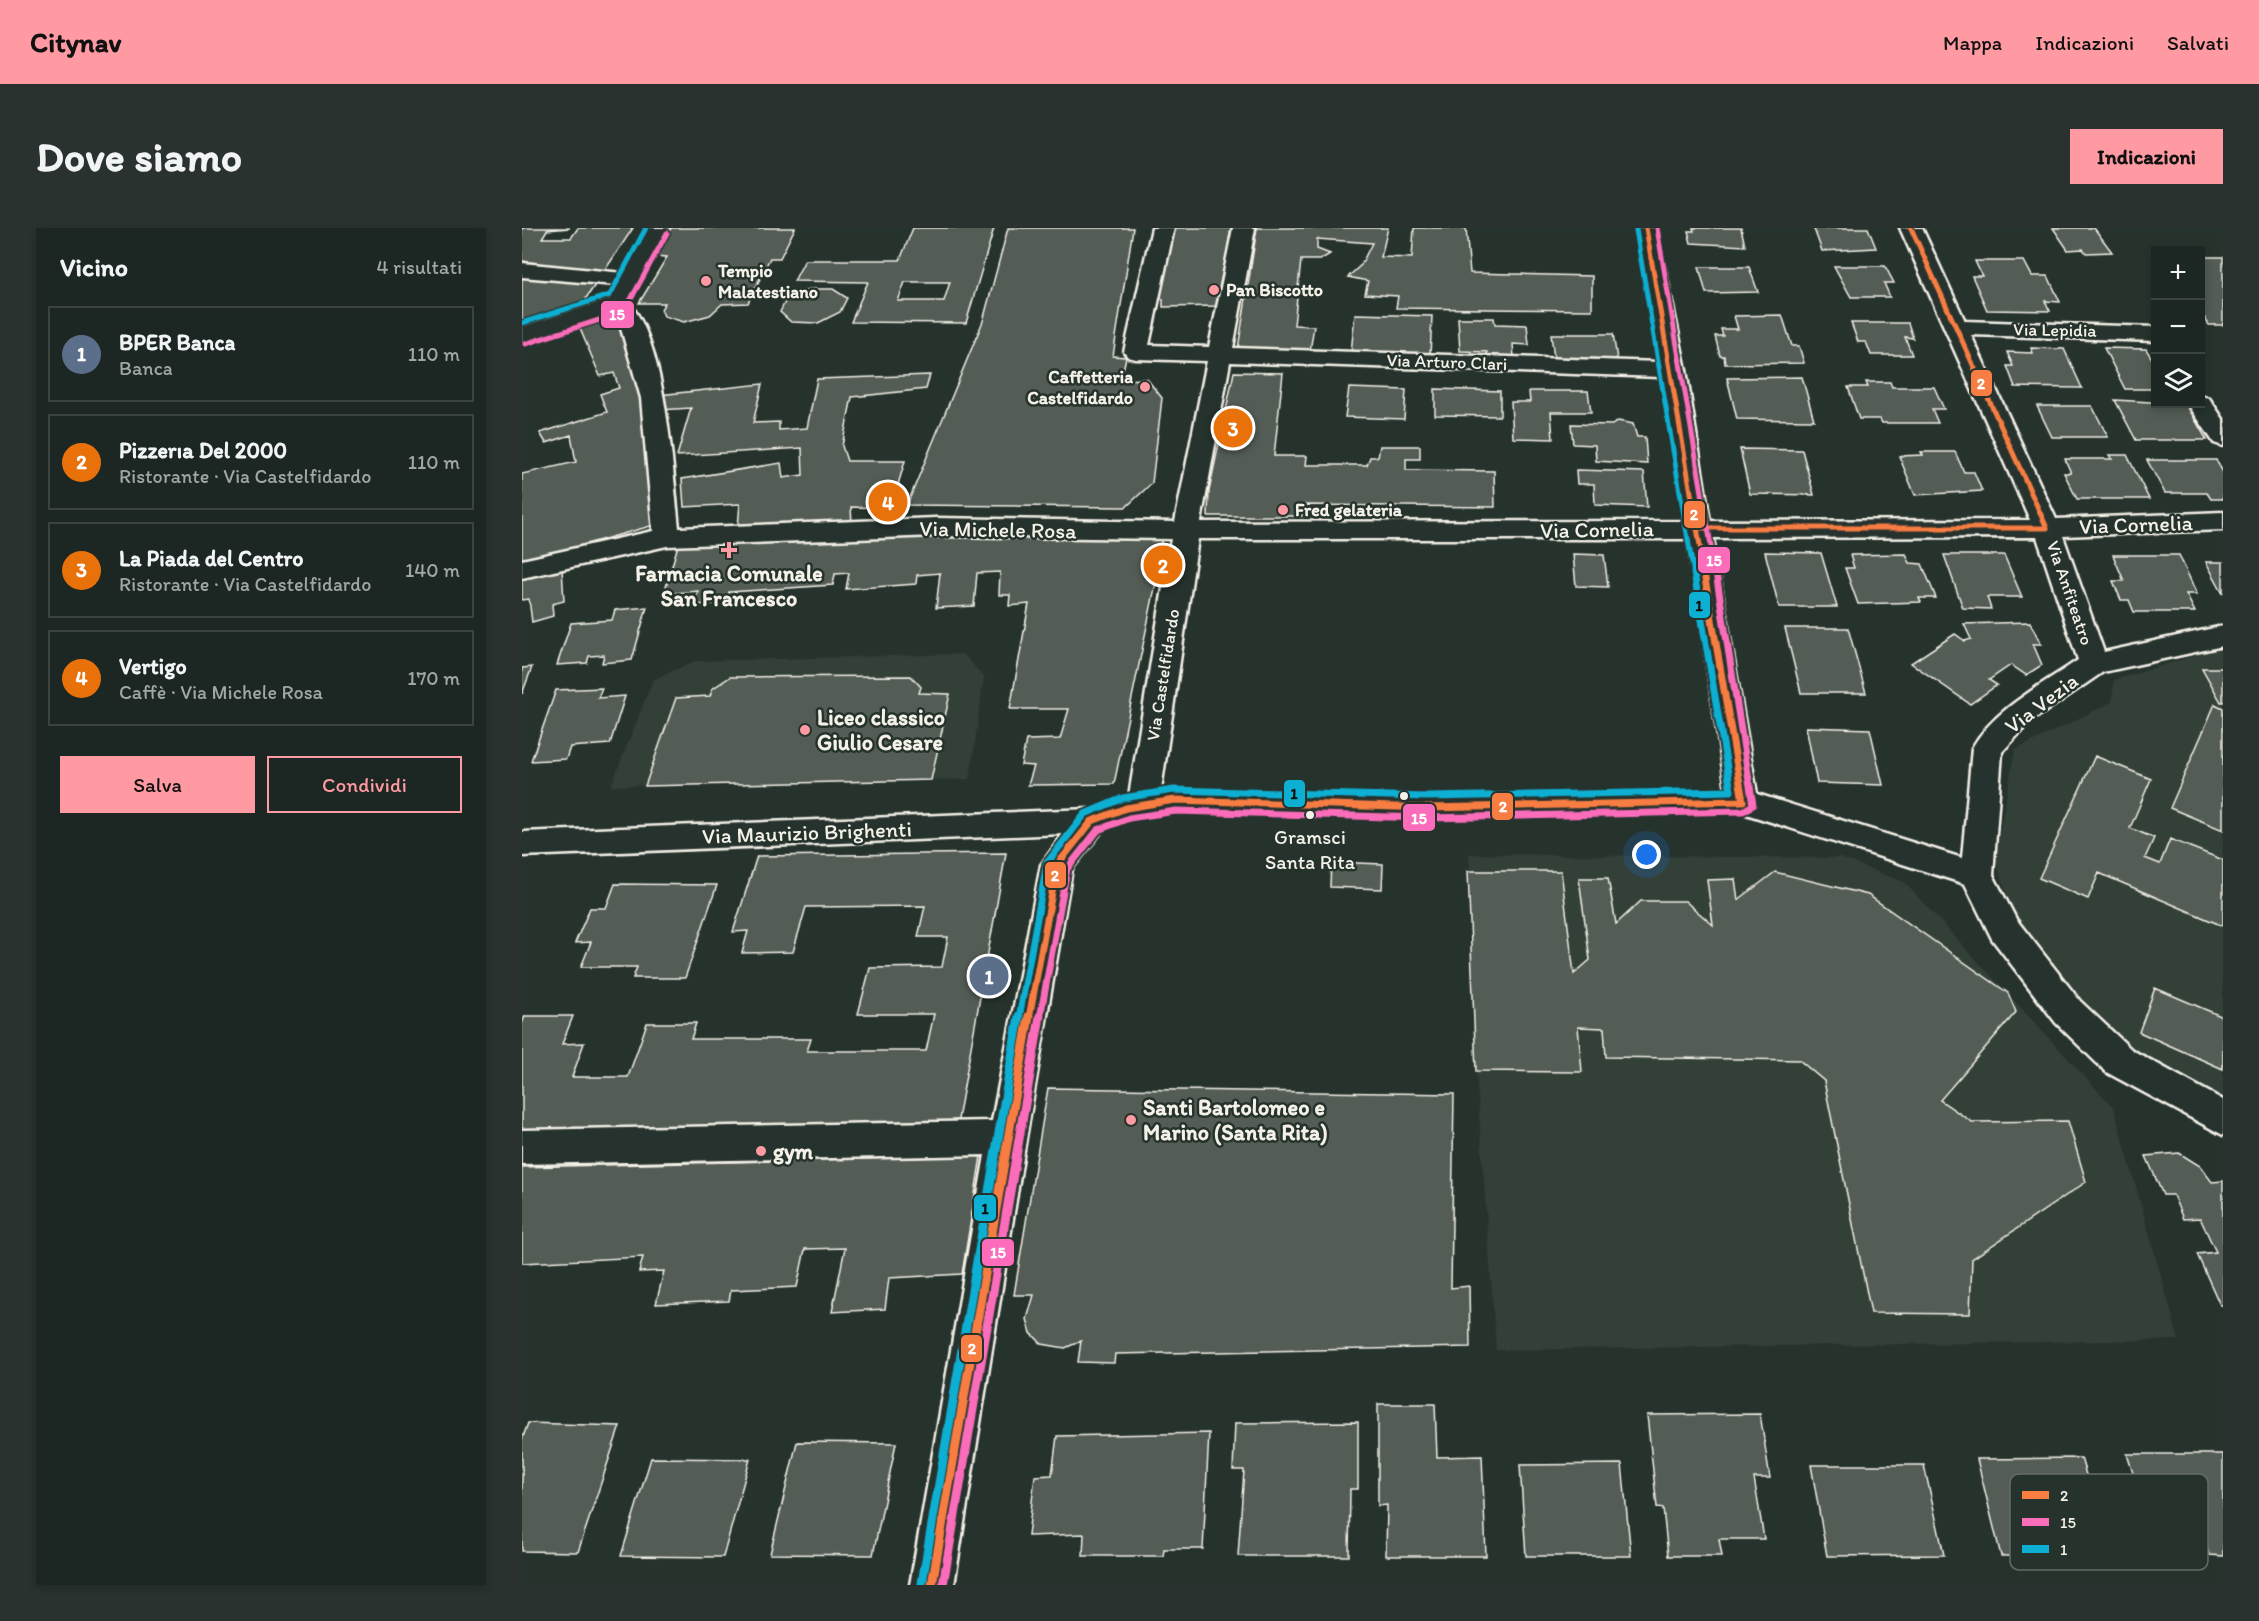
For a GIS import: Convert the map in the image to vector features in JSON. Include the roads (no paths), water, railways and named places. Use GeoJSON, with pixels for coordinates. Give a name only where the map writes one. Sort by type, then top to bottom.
{"type":"FeatureCollection","features":[{"type":"Feature","properties":{"kind":"street"},"geometry":{"type":"LineString","coordinates":[[522,334],[617,304],[658,228]]}},
{"type":"Feature","properties":{"kind":"street","name":"Via Arturo Clari"},"geometry":{"type":"LineString","coordinates":[[1163,228],[1136,352],[1674,370]]}},
{"type":"Feature","properties":{"kind":"street","name":"Via Castelfidardo"},"geometry":{"type":"LineString","coordinates":[[1135,806],[1244,228]]}},
{"type":"Feature","properties":{"kind":"street"},"geometry":{"type":"LineString","coordinates":[[1647,228],[1674,370],[1696,528],[1743,801]]}},
{"type":"Feature","properties":{"kind":"street","name":"Via Anfiteatro"},"geometry":{"type":"LineString","coordinates":[[1911,228],[2047,528],[2094,664]]}},
{"type":"Feature","properties":{"kind":"street"},"geometry":{"type":"LineString","coordinates":[[522,270],[630,280]]}},
{"type":"Feature","properties":{"kind":"street"},"geometry":{"type":"LineString","coordinates":[[617,304],[629,316],[653,398],[667,537]]}},
{"type":"Feature","properties":{"kind":"street","name":"Via Lepidia"},"geometry":{"type":"LineString","coordinates":[[1956,328],[2151,333]]}},
{"type":"Feature","properties":{"kind":"street"},"geometry":{"type":"LineString","coordinates":[[2203,408],[2223,438]]}},
{"type":"Feature","properties":{"kind":"street","name":"Via Cornelia"},"geometry":{"type":"LineString","coordinates":[[1186,531],[2047,528],[2223,521]]}},
{"type":"Feature","properties":{"kind":"street","name":"Via Michele Rosa"},"geometry":{"type":"LineString","coordinates":[[522,569],[667,537],[936,527],[1186,531]]}},
{"type":"Feature","properties":{"kind":"street","name":"Via Vezia"},"geometry":{"type":"LineString","coordinates":[[1977,875],[1987,748],[2020,714],[2094,664],[2223,636]]}},
{"type":"Feature","properties":{"kind":"street"},"geometry":{"type":"LineString","coordinates":[[932,1585],[1007,1138],[1057,865],[1092,821],[1135,806],[1175,800],[1427,808],[1743,801],[1977,875],[2004,929],[2068,1012],[2119,1061],[2223,1119]]}},
{"type":"Feature","properties":{"kind":"street","name":"Via Maurizio Brighenti"},"geometry":{"type":"LineString","coordinates":[[522,844],[1092,821]]}},
{"type":"Feature","properties":{"kind":"street"},"geometry":{"type":"LineString","coordinates":[[522,1147],[1007,1138]]}},
{"type":"Feature","properties":{"kind":"place","name":"Tempio Malatestiano"},"geometry":{"type":"Point","coordinates":[706,281]}},
{"type":"Feature","properties":{"kind":"place","name":"Pan Biscotto"},"geometry":{"type":"Point","coordinates":[1214,290]}},
{"type":"Feature","properties":{"kind":"place","name":"Caffetteria Castelfidardo"},"geometry":{"type":"Point","coordinates":[1145,387]}},
{"type":"Feature","properties":{"kind":"place","name":"La Piada del Centro"},"geometry":{"type":"Point","coordinates":[1233,428]}},
{"type":"Feature","properties":{"kind":"place","name":"Vertigo"},"geometry":{"type":"Point","coordinates":[888,502]}},
{"type":"Feature","properties":{"kind":"place","name":"Fred gelateria"},"geometry":{"type":"Point","coordinates":[1283,510]}},
{"type":"Feature","properties":{"kind":"place","name":"Farmacia Comunale San Francesco"},"geometry":{"type":"Point","coordinates":[729,550]}},
{"type":"Feature","properties":{"kind":"place","name":"Pizzerıa Del 2000"},"geometry":{"type":"Point","coordinates":[1163,565]}},
{"type":"Feature","properties":{"kind":"place","name":"Liceo classico Giulio Cesare"},"geometry":{"type":"Point","coordinates":[805,730]}},
{"type":"Feature","properties":{"kind":"place","name":"Gramsci Santa Rita"},"geometry":{"type":"Point","coordinates":[1310,815]}},
{"type":"Feature","properties":{"kind":"place","name":"BPER Banca"},"geometry":{"type":"Point","coordinates":[989,976]}},
{"type":"Feature","properties":{"kind":"place","name":"Santi Bartolomeo e Marino (Santa Rita)"},"geometry":{"type":"Point","coordinates":[1131,1120]}},
{"type":"Feature","properties":{"kind":"place","name":"gym"},"geometry":{"type":"Point","coordinates":[761,1151]}}]}
